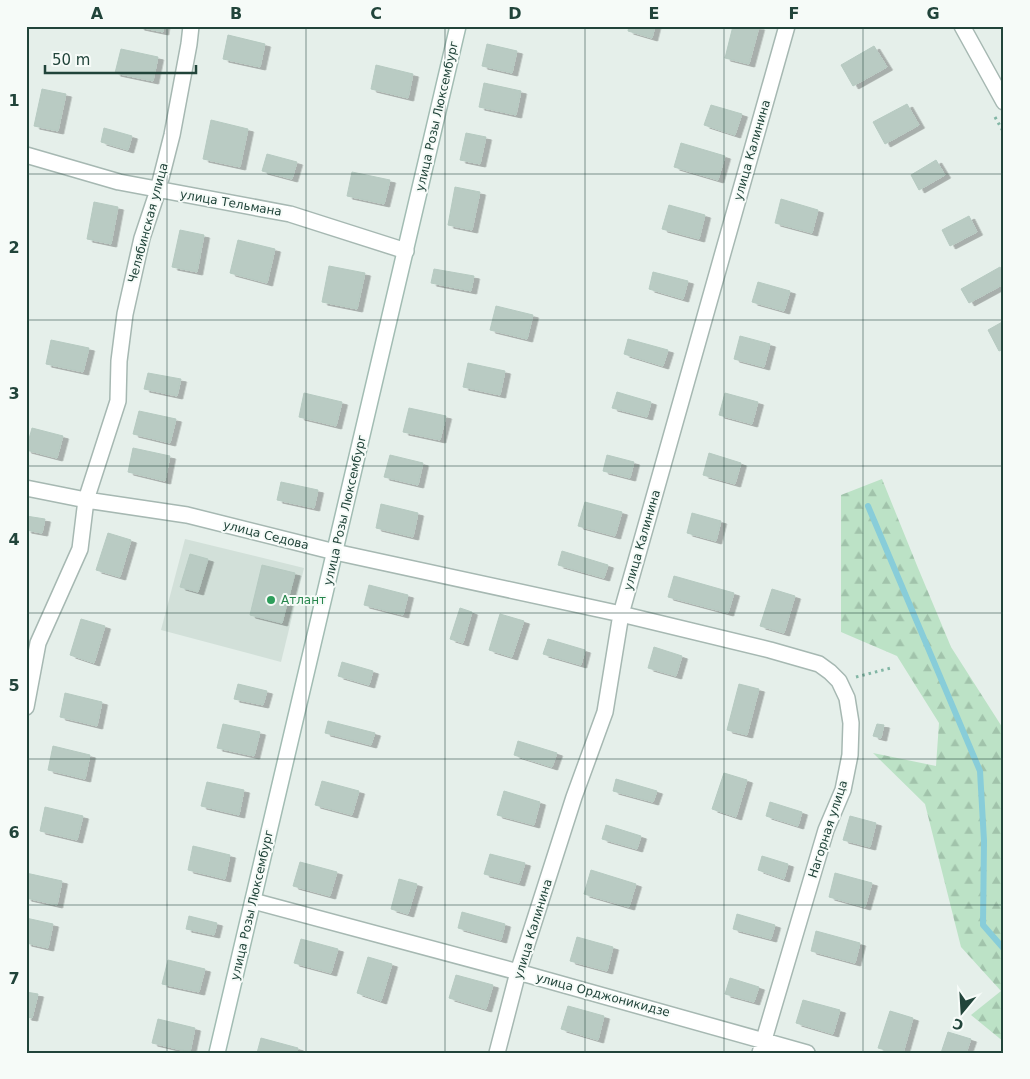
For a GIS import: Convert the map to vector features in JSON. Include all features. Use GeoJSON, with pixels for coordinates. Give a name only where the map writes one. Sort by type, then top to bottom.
{"type":"FeatureCollection","features":[{"type":"Feature","properties":{"kind":"street","name":"Челябинская улица"},"geometry":{"type":"LineString","coordinates":[[26,707],[38,643],[80,549],[86,500],[118,401],[119,361],[125,314],[142,238],[158,190],[172,135],[190,44],[191,26]]}},
{"type":"Feature","properties":{"kind":"street","name":"улица Розы Люксембург"},"geometry":{"type":"LineString","coordinates":[[217,1053],[458,26]]}},
{"type":"Feature","properties":{"kind":"street","name":"улица Калинина"},"geometry":{"type":"LineString","coordinates":[[497,1053],[518,972],[574,797],[605,712],[621,614],[787,26]]}},
{"type":"Feature","properties":{"kind":"street"},"geometry":{"type":"LineString","coordinates":[[962,26],[1004,102]]}},
{"type":"Feature","properties":{"kind":"street","name":"улица Тельмана"},"geometry":{"type":"LineString","coordinates":[[26,155],[119,182],[290,214],[406,251]]}},
{"type":"Feature","properties":{"kind":"street","name":"улица Седова"},"geometry":{"type":"LineString","coordinates":[[26,488],[86,500],[187,515],[335,552],[621,614]]}},
{"type":"Feature","properties":{"kind":"street","name":"Нагорная улица"},"geometry":{"type":"LineString","coordinates":[[621,614],[770,650],[819,664],[839,681],[847,698],[851,723],[850,755],[843,790],[826,830],[762,1046]]}},
{"type":"Feature","properties":{"kind":"street","name":"улица Орджоникидзе"},"geometry":{"type":"LineString","coordinates":[[253,901],[518,972],[762,1046],[807,1053]]}},
{"type":"Feature","properties":{"kind":"path"},"geometry":{"type":"LineString","coordinates":[[839,681],[891,668]]}},
{"type":"Feature","properties":{"kind":"shaded area"},"geometry":{"type":"Polygon","coordinates":[[[185,539],[304,568],[281,662],[161,630],[185,539]]]}},
{"type":"Feature","properties":{"kind":"green space"},"geometry":{"type":"Polygon","coordinates":[[[882,479],[951,647],[1004,730],[1004,1042],[971,1015],[1001,991],[961,947],[925,804],[873,753],[936,766],[939,723],[897,656],[841,632],[841,495],[882,479]]]}},
{"type":"Feature","properties":{"kind":"building"},"geometry":{"type":"Polygon","coordinates":[[[139,26],[164,26],[163,32],[139,26]]]}},
{"type":"Feature","properties":{"kind":"building"},"geometry":{"type":"Polygon","coordinates":[[[629,26],[655,26],[652,38],[628,31],[629,26]]]}},
{"type":"Feature","properties":{"kind":"building"},"geometry":{"type":"Polygon","coordinates":[[[733,26],[759,27],[749,64],[725,58],[733,26]]]}},
{"type":"Feature","properties":{"kind":"building"},"geometry":{"type":"Polygon","coordinates":[[[228,35],[265,44],[260,67],[223,59],[228,35]]]}},
{"type":"Feature","properties":{"kind":"building"},"geometry":{"type":"Polygon","coordinates":[[[487,44],[517,51],[512,73],[482,66],[487,44]]]}},
{"type":"Feature","properties":{"kind":"building"},"geometry":{"type":"Polygon","coordinates":[[[874,46],[887,67],[853,86],[841,65],[874,46]]]}},
{"type":"Feature","properties":{"kind":"building"},"geometry":{"type":"Polygon","coordinates":[[[121,49],[158,57],[153,81],[115,73],[121,49]]]}},
{"type":"Feature","properties":{"kind":"building"},"geometry":{"type":"Polygon","coordinates":[[[376,65],[413,74],[408,98],[371,89],[376,65]]]}},
{"type":"Feature","properties":{"kind":"building"},"geometry":{"type":"Polygon","coordinates":[[[484,83],[521,91],[516,115],[479,107],[484,83]]]}},
{"type":"Feature","properties":{"kind":"building"},"geometry":{"type":"Polygon","coordinates":[[[42,89],[66,94],[58,131],[34,126],[42,89]]]}},
{"type":"Feature","properties":{"kind":"building"},"geometry":{"type":"Polygon","coordinates":[[[907,104],[919,125],[885,144],[873,122],[907,104]]]}},
{"type":"Feature","properties":{"kind":"building"},"geometry":{"type":"Polygon","coordinates":[[[711,105],[742,114],[735,135],[704,125],[711,105]]]}},
{"type":"Feature","properties":{"kind":"building"},"geometry":{"type":"Polygon","coordinates":[[[211,120],[248,129],[240,167],[203,159],[211,120]]]}},
{"type":"Feature","properties":{"kind":"building"},"geometry":{"type":"Polygon","coordinates":[[[104,128],[132,136],[128,150],[101,142],[104,128]]]}},
{"type":"Feature","properties":{"kind":"building"},"geometry":{"type":"Polygon","coordinates":[[[466,133],[486,137],[480,164],[460,160],[466,133]]]}},
{"type":"Feature","properties":{"kind":"building"},"geometry":{"type":"Polygon","coordinates":[[[681,143],[725,156],[718,180],[674,167],[681,143]]]}},
{"type":"Feature","properties":{"kind":"building"},"geometry":{"type":"Polygon","coordinates":[[[267,154],[297,162],[292,179],[262,171],[267,154]]]}},
{"type":"Feature","properties":{"kind":"building"},"geometry":{"type":"Polygon","coordinates":[[[936,160],[945,175],[919,190],[911,175],[936,160]]]}},
{"type":"Feature","properties":{"kind":"building"},"geometry":{"type":"Polygon","coordinates":[[[352,172],[390,180],[384,204],[347,196],[352,172]]]}},
{"type":"Feature","properties":{"kind":"building"},"geometry":{"type":"Polygon","coordinates":[[[455,187],[480,192],[472,230],[448,225],[455,187]]]}},
{"type":"Feature","properties":{"kind":"building"},"geometry":{"type":"Polygon","coordinates":[[[781,199],[818,210],[812,233],[775,223],[781,199]]]}},
{"type":"Feature","properties":{"kind":"building"},"geometry":{"type":"Polygon","coordinates":[[[94,202],[118,207],[111,244],[87,239],[94,202]]]}},
{"type":"Feature","properties":{"kind":"building"},"geometry":{"type":"Polygon","coordinates":[[[669,205],[705,215],[699,239],[662,229],[669,205]]]}},
{"type":"Feature","properties":{"kind":"building"},"geometry":{"type":"Polygon","coordinates":[[[969,216],[977,232],[950,246],[942,230],[969,216]]]}},
{"type":"Feature","properties":{"kind":"building"},"geometry":{"type":"Polygon","coordinates":[[[180,230],[204,235],[197,272],[172,267],[180,230]]]}},
{"type":"Feature","properties":{"kind":"building"},"geometry":{"type":"Polygon","coordinates":[[[238,240],[275,249],[267,283],[230,273],[238,240]]]}},
{"type":"Feature","properties":{"kind":"building"},"geometry":{"type":"Polygon","coordinates":[[[329,266],[365,273],[357,309],[322,302],[329,266]]]}},
{"type":"Feature","properties":{"kind":"building"},"geometry":{"type":"Polygon","coordinates":[[[1000,267],[1004,274],[1004,284],[969,303],[961,289],[1000,267]]]}},
{"type":"Feature","properties":{"kind":"building"},"geometry":{"type":"Polygon","coordinates":[[[434,269],[474,276],[471,291],[431,283],[434,269]]]}},
{"type":"Feature","properties":{"kind":"building"},"geometry":{"type":"Polygon","coordinates":[[[653,272],[688,281],[683,299],[649,289],[653,272]]]}},
{"type":"Feature","properties":{"kind":"building"},"geometry":{"type":"Polygon","coordinates":[[[758,282],[790,291],[784,311],[752,302],[758,282]]]}},
{"type":"Feature","properties":{"kind":"building"},"geometry":{"type":"Polygon","coordinates":[[[496,306],[533,315],[527,339],[490,330],[496,306]]]}},
{"type":"Feature","properties":{"kind":"building"},"geometry":{"type":"Polygon","coordinates":[[[1004,321],[1004,349],[999,351],[988,330],[1004,321]]]}},
{"type":"Feature","properties":{"kind":"building"},"geometry":{"type":"Polygon","coordinates":[[[740,336],[770,344],[764,367],[734,359],[740,336]]]}},
{"type":"Feature","properties":{"kind":"building"},"geometry":{"type":"Polygon","coordinates":[[[628,339],[668,350],[663,366],[624,354],[628,339]]]}},
{"type":"Feature","properties":{"kind":"building"},"geometry":{"type":"Polygon","coordinates":[[[51,340],[89,348],[83,372],[46,364],[51,340]]]}},
{"type":"Feature","properties":{"kind":"building"},"geometry":{"type":"Polygon","coordinates":[[[468,363],[505,371],[500,395],[463,387],[468,363]]]}},
{"type":"Feature","properties":{"kind":"building"},"geometry":{"type":"Polygon","coordinates":[[[148,373],[181,379],[177,396],[144,389],[148,373]]]}},
{"type":"Feature","properties":{"kind":"building"},"geometry":{"type":"Polygon","coordinates":[[[617,392],[651,402],[647,417],[612,408],[617,392]]]}},
{"type":"Feature","properties":{"kind":"building"},"geometry":{"type":"Polygon","coordinates":[[[304,393],[342,402],[336,426],[299,417],[304,393]]]}},
{"type":"Feature","properties":{"kind":"building"},"geometry":{"type":"Polygon","coordinates":[[[725,393],[758,402],[752,424],[719,415],[725,393]]]}},
{"type":"Feature","properties":{"kind":"building"},"geometry":{"type":"Polygon","coordinates":[[[409,408],[446,416],[440,440],[403,432],[409,408]]]}},
{"type":"Feature","properties":{"kind":"building"},"geometry":{"type":"Polygon","coordinates":[[[139,411],[176,419],[170,443],[133,434],[139,411]]]}},
{"type":"Feature","properties":{"kind":"building"},"geometry":{"type":"Polygon","coordinates":[[[32,428],[63,436],[57,458],[26,450],[32,428]]]}},
{"type":"Feature","properties":{"kind":"building"},"geometry":{"type":"Polygon","coordinates":[[[133,448],[170,456],[165,481],[128,472],[133,448]]]}},
{"type":"Feature","properties":{"kind":"building"},"geometry":{"type":"Polygon","coordinates":[[[709,453],[741,463],[735,484],[703,475],[709,453]]]}},
{"type":"Feature","properties":{"kind":"building"},"geometry":{"type":"Polygon","coordinates":[[[390,455],[423,463],[418,485],[384,477],[390,455]]]}},
{"type":"Feature","properties":{"kind":"building"},"geometry":{"type":"Polygon","coordinates":[[[607,455],[634,462],[630,478],[603,471],[607,455]]]}},
{"type":"Feature","properties":{"kind":"building"},"geometry":{"type":"Polygon","coordinates":[[[281,482],[318,490],[314,508],[277,500],[281,482]]]}},
{"type":"Feature","properties":{"kind":"building"},"geometry":{"type":"Polygon","coordinates":[[[585,502],[622,512],[615,536],[578,526],[585,502]]]}},
{"type":"Feature","properties":{"kind":"building"},"geometry":{"type":"Polygon","coordinates":[[[381,504],[418,513],[413,537],[376,528],[381,504]]]}},
{"type":"Feature","properties":{"kind":"building"},"geometry":{"type":"Polygon","coordinates":[[[692,513],[721,521],[716,541],[687,533],[692,513]]]}},
{"type":"Feature","properties":{"kind":"building"},"geometry":{"type":"Polygon","coordinates":[[[26,516],[45,519],[42,533],[26,530],[26,516]]]}},
{"type":"Feature","properties":{"kind":"building"},"geometry":{"type":"Polygon","coordinates":[[[108,533],[131,540],[120,577],[96,570],[108,533]]]}},
{"type":"Feature","properties":{"kind":"building"},"geometry":{"type":"Polygon","coordinates":[[[562,551],[608,565],[604,578],[558,565],[562,551]]]}},
{"type":"Feature","properties":{"kind":"building"},"geometry":{"type":"Polygon","coordinates":[[[190,554],[208,559],[198,592],[180,587],[190,554]]]}},
{"type":"Feature","properties":{"kind":"building"},"geometry":{"type":"Polygon","coordinates":[[[262,565],[295,573],[282,623],[250,615],[262,565]]]}},
{"type":"Feature","properties":{"kind":"building"},"geometry":{"type":"Polygon","coordinates":[[[674,576],[734,593],[728,613],[668,597],[674,576]]]}},
{"type":"Feature","properties":{"kind":"building"},"geometry":{"type":"Polygon","coordinates":[[[369,585],[408,595],[403,615],[364,605],[369,585]]]}},
{"type":"Feature","properties":{"kind":"building"},"geometry":{"type":"Polygon","coordinates":[[[772,589],[795,596],[784,633],[760,626],[772,589]]]}},
{"type":"Feature","properties":{"kind":"building"},"geometry":{"type":"Polygon","coordinates":[[[460,608],[472,612],[463,643],[450,639],[460,608]]]}},
{"type":"Feature","properties":{"kind":"building"},"geometry":{"type":"Polygon","coordinates":[[[500,614],[524,621],[512,657],[489,650],[500,614]]]}},
{"type":"Feature","properties":{"kind":"building"},"geometry":{"type":"Polygon","coordinates":[[[81,619],[105,626],[94,663],[70,655],[81,619]]]}},
{"type":"Feature","properties":{"kind":"building"},"geometry":{"type":"Polygon","coordinates":[[[548,639],[585,650],[581,665],[543,654],[548,639]]]}},
{"type":"Feature","properties":{"kind":"building"},"geometry":{"type":"Polygon","coordinates":[[[654,647],[682,656],[676,676],[648,668],[654,647]]]}},
{"type":"Feature","properties":{"kind":"building"},"geometry":{"type":"Polygon","coordinates":[[[342,662],[373,671],[369,685],[338,676],[342,662]]]}},
{"type":"Feature","properties":{"kind":"building"},"geometry":{"type":"Polygon","coordinates":[[[238,684],[267,691],[263,705],[234,699],[238,684]]]}},
{"type":"Feature","properties":{"kind":"building"},"geometry":{"type":"Polygon","coordinates":[[[739,684],[759,689],[747,735],[727,730],[739,684]]]}},
{"type":"Feature","properties":{"kind":"building"},"geometry":{"type":"Polygon","coordinates":[[[65,693],[102,702],[97,726],[60,717],[65,693]]]}},
{"type":"Feature","properties":{"kind":"building"},"geometry":{"type":"Polygon","coordinates":[[[328,721],[375,733],[371,745],[325,733],[328,721]]]}},
{"type":"Feature","properties":{"kind":"building"},"geometry":{"type":"Polygon","coordinates":[[[223,724],[260,732],[254,756],[217,748],[223,724]]]}},
{"type":"Feature","properties":{"kind":"building"},"geometry":{"type":"Polygon","coordinates":[[[877,724],[884,725],[881,738],[873,736],[877,724]]]}},
{"type":"Feature","properties":{"kind":"building"},"geometry":{"type":"Polygon","coordinates":[[[518,741],[557,753],[552,767],[514,755],[518,741]]]}},
{"type":"Feature","properties":{"kind":"building"},"geometry":{"type":"Polygon","coordinates":[[[53,746],[90,755],[85,779],[48,770],[53,746]]]}},
{"type":"Feature","properties":{"kind":"building"},"geometry":{"type":"Polygon","coordinates":[[[724,773],[747,780],[736,817],[712,809],[724,773]]]}},
{"type":"Feature","properties":{"kind":"building"},"geometry":{"type":"Polygon","coordinates":[[[616,779],[657,791],[653,802],[613,791],[616,779]]]}},
{"type":"Feature","properties":{"kind":"building"},"geometry":{"type":"Polygon","coordinates":[[[322,781],[359,791],[352,815],[315,805],[322,781]]]}},
{"type":"Feature","properties":{"kind":"building"},"geometry":{"type":"Polygon","coordinates":[[[207,782],[244,790],[239,815],[201,806],[207,782]]]}},
{"type":"Feature","properties":{"kind":"building"},"geometry":{"type":"Polygon","coordinates":[[[504,791],[540,802],[534,825],[497,815],[504,791]]]}},
{"type":"Feature","properties":{"kind":"building"},"geometry":{"type":"Polygon","coordinates":[[[770,802],[802,812],[798,826],[766,816],[770,802]]]}},
{"type":"Feature","properties":{"kind":"building"},"geometry":{"type":"Polygon","coordinates":[[[45,807],[83,816],[77,840],[40,831],[45,807]]]}},
{"type":"Feature","properties":{"kind":"building"},"geometry":{"type":"Polygon","coordinates":[[[850,816],[876,823],[870,847],[843,840],[850,816]]]}},
{"type":"Feature","properties":{"kind":"building"},"geometry":{"type":"Polygon","coordinates":[[[606,825],[641,836],[637,849],[602,839],[606,825]]]}},
{"type":"Feature","properties":{"kind":"building"},"geometry":{"type":"Polygon","coordinates":[[[193,846],[230,855],[225,879],[188,870],[193,846]]]}},
{"type":"Feature","properties":{"kind":"building"},"geometry":{"type":"Polygon","coordinates":[[[490,854],[525,863],[519,883],[484,874],[490,854]]]}},
{"type":"Feature","properties":{"kind":"building"},"geometry":{"type":"Polygon","coordinates":[[[762,856],[788,864],[784,879],[758,870],[762,856]]]}},
{"type":"Feature","properties":{"kind":"building"},"geometry":{"type":"Polygon","coordinates":[[[300,862],[337,872],[330,896],[293,886],[300,862]]]}},
{"type":"Feature","properties":{"kind":"building"},"geometry":{"type":"Polygon","coordinates":[[[591,870],[636,884],[629,907],[584,894],[591,870]]]}},
{"type":"Feature","properties":{"kind":"building"},"geometry":{"type":"Polygon","coordinates":[[[26,873],[62,881],[57,905],[26,898],[26,873]]]}},
{"type":"Feature","properties":{"kind":"building"},"geometry":{"type":"Polygon","coordinates":[[[835,873],[872,883],[865,907],[829,897],[835,873]]]}},
{"type":"Feature","properties":{"kind":"building"},"geometry":{"type":"Polygon","coordinates":[[[399,879],[417,884],[408,914],[391,909],[399,879]]]}},
{"type":"Feature","properties":{"kind":"building"},"geometry":{"type":"Polygon","coordinates":[[[462,912],[505,924],[501,940],[458,928],[462,912]]]}},
{"type":"Feature","properties":{"kind":"building"},"geometry":{"type":"Polygon","coordinates":[[[737,914],[775,925],[771,939],[733,929],[737,914]]]}},
{"type":"Feature","properties":{"kind":"building"},"geometry":{"type":"Polygon","coordinates":[[[189,916],[217,923],[214,935],[186,929],[189,916]]]}},
{"type":"Feature","properties":{"kind":"building"},"geometry":{"type":"Polygon","coordinates":[[[26,918],[53,924],[48,948],[26,943],[26,918]]]}},
{"type":"Feature","properties":{"kind":"building"},"geometry":{"type":"Polygon","coordinates":[[[816,931],[860,943],[855,963],[811,951],[816,931]]]}},
{"type":"Feature","properties":{"kind":"building"},"geometry":{"type":"Polygon","coordinates":[[[577,937],[613,947],[607,971],[570,961],[577,937]]]}},
{"type":"Feature","properties":{"kind":"building"},"geometry":{"type":"Polygon","coordinates":[[[301,939],[338,949],[331,973],[294,963],[301,939]]]}},
{"type":"Feature","properties":{"kind":"building"},"geometry":{"type":"Polygon","coordinates":[[[368,957],[392,964],[381,1001],[357,993],[368,957]]]}},
{"type":"Feature","properties":{"kind":"building"},"geometry":{"type":"Polygon","coordinates":[[[168,960],[205,969],[199,992],[162,984],[168,960]]]}},
{"type":"Feature","properties":{"kind":"building"},"geometry":{"type":"Polygon","coordinates":[[[456,975],[493,985],[486,1009],[449,998],[456,975]]]}},
{"type":"Feature","properties":{"kind":"building"},"geometry":{"type":"Polygon","coordinates":[[[730,978],[759,987],[754,1002],[725,994],[730,978]]]}},
{"type":"Feature","properties":{"kind":"building"},"geometry":{"type":"Polygon","coordinates":[[[26,992],[38,994],[32,1018],[26,1017],[26,992]]]}},
{"type":"Feature","properties":{"kind":"building"},"geometry":{"type":"Polygon","coordinates":[[[803,1000],[840,1010],[833,1034],[796,1023],[803,1000]]]}},
{"type":"Feature","properties":{"kind":"building"},"geometry":{"type":"Polygon","coordinates":[[[568,1006],[604,1016],[598,1040],[561,1029],[568,1006]]]}},
{"type":"Feature","properties":{"kind":"building"},"geometry":{"type":"Polygon","coordinates":[[[890,1011],[913,1018],[903,1053],[878,1048],[890,1011]]]}},
{"type":"Feature","properties":{"kind":"building"},"geometry":{"type":"Polygon","coordinates":[[[158,1019],[195,1028],[190,1052],[152,1043],[158,1019]]]}},
{"type":"Feature","properties":{"kind":"building"},"geometry":{"type":"Polygon","coordinates":[[[948,1032],[971,1039],[966,1053],[941,1053],[948,1032]]]}},
{"type":"Feature","properties":{"kind":"building"},"geometry":{"type":"Polygon","coordinates":[[[261,1038],[298,1048],[297,1053],[257,1053],[261,1038]]]}},
{"type":"Feature","properties":{"kind":"waterway"},"geometry":{"type":"LineString","coordinates":[[868,506],[980,771],[984,841],[983,925],[1004,949]]}},
{"type":"Feature","properties":{"kind":"place","name":"Атлант"},"geometry":{"type":"Point","coordinates":[271,600]}}]}
